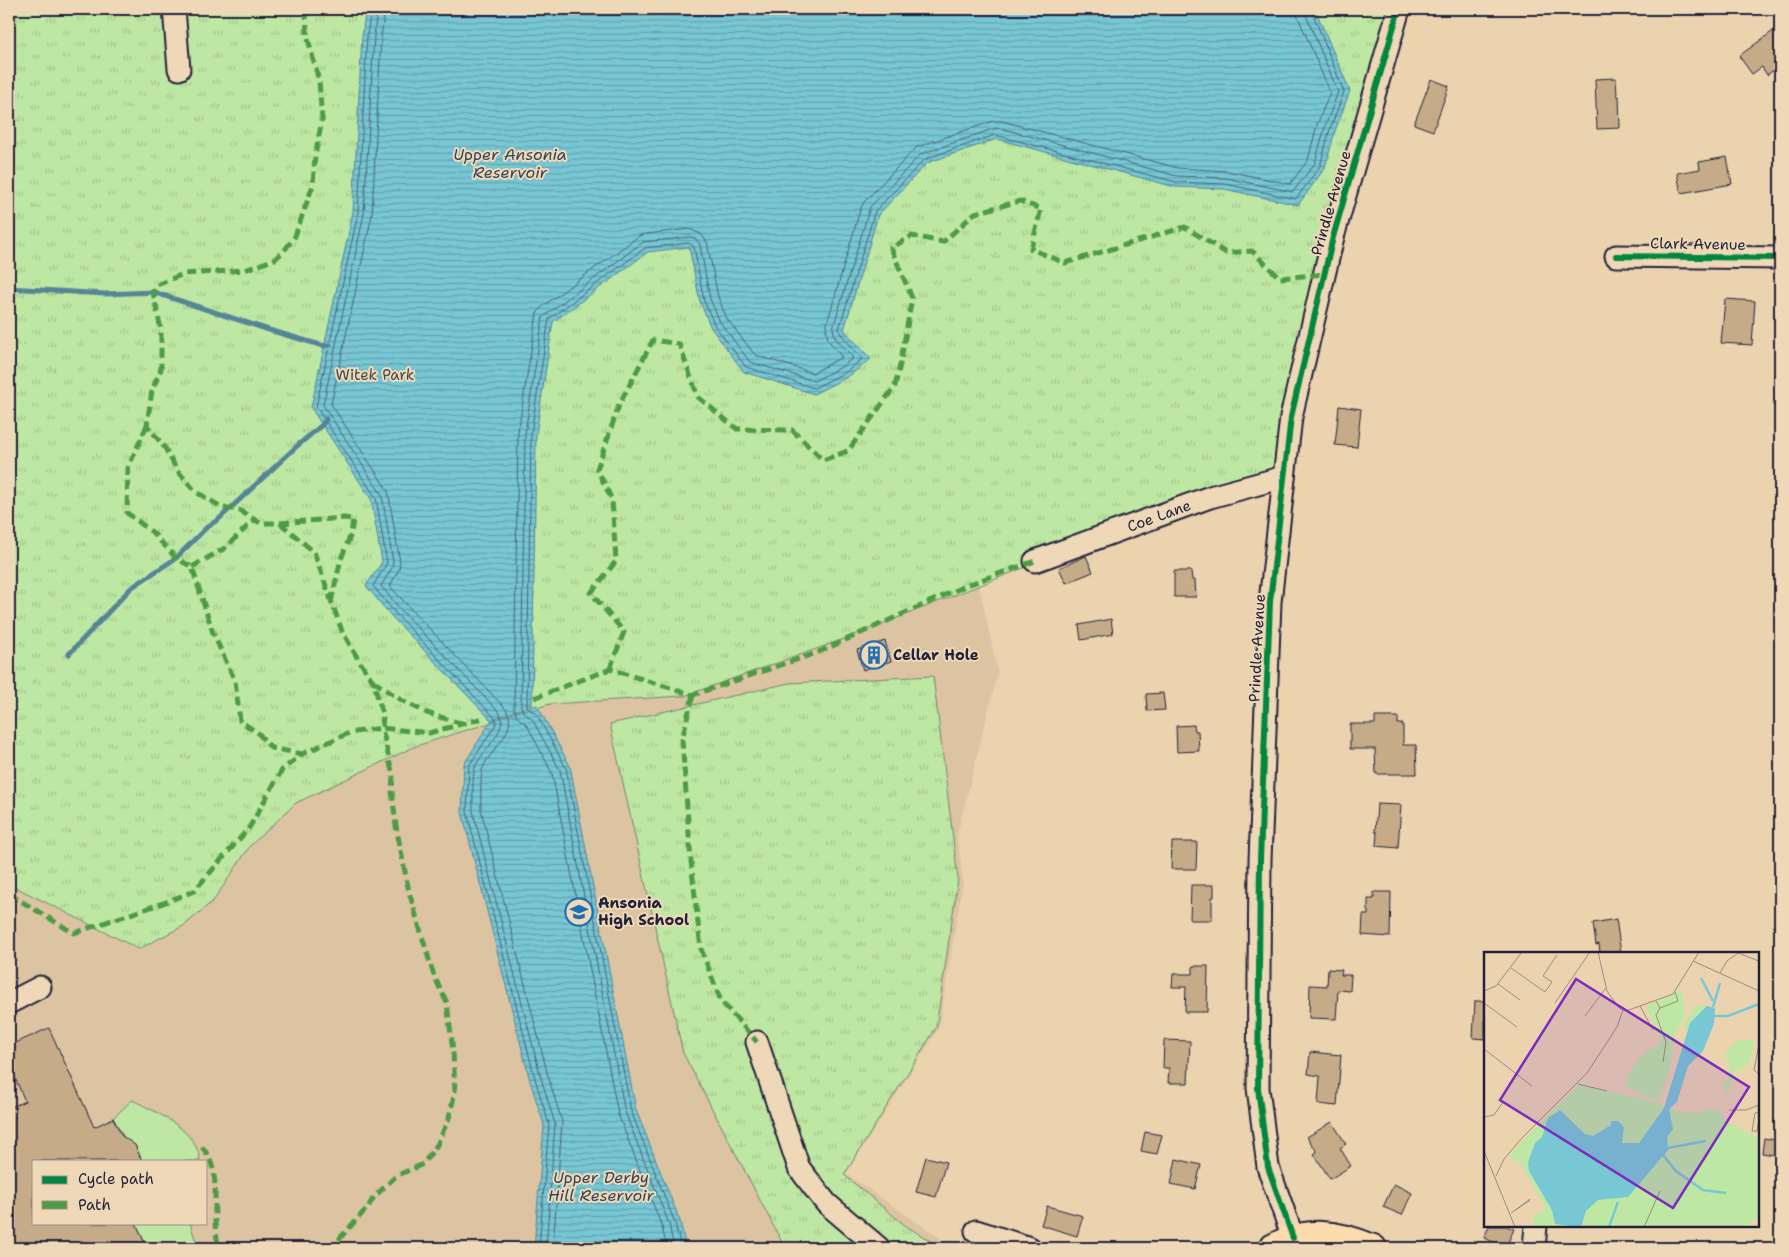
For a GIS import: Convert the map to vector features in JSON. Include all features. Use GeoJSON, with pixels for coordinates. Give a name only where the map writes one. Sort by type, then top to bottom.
{"type":"FeatureCollection","features":[{"type":"Feature","properties":{"kind":"main road"},"geometry":{"type":"LineString","coordinates":[[1282,1243],[1314,1234],[1336,1236],[1373,1248]]}},
{"type":"Feature","properties":{"kind":"street"},"geometry":{"type":"LineString","coordinates":[[174,9],[179,69]]}},
{"type":"Feature","properties":{"kind":"street","name":"Prindle Avenue"},"geometry":{"type":"LineString","coordinates":[[1282,1243],[1268,1167],[1258,1088],[1260,860],[1270,602],[1291,417],[1331,247],[1399,9]]}},
{"type":"Feature","properties":{"kind":"street","name":"Clark Avenue"},"geometry":{"type":"LineString","coordinates":[[1616,256],[1780,258]]}},
{"type":"Feature","properties":{"kind":"street","name":"Coe Lane"},"geometry":{"type":"LineString","coordinates":[[1035,561],[1210,497],[1284,477]]}},
{"type":"Feature","properties":{"kind":"street"},"geometry":{"type":"LineString","coordinates":[[9,1003],[40,987]]}},
{"type":"Feature","properties":{"kind":"street"},"geometry":{"type":"LineString","coordinates":[[757,1042],[799,1168],[826,1203],[879,1248]]}},
{"type":"Feature","properties":{"kind":"street"},"geometry":{"type":"LineString","coordinates":[[1534,1248],[1536,1227]]}},
{"type":"Feature","properties":{"kind":"street"},"geometry":{"type":"LineString","coordinates":[[976,1231],[1030,1248]]}},
{"type":"Feature","properties":{"kind":"shaded area","name":"Ansonia High School"},"geometry":{"type":"Polygon","coordinates":[[[979,586],[998,672],[957,835],[963,881],[939,1028],[846,1174],[955,1248],[9,1248],[9,884],[139,949],[214,900],[250,846],[296,803],[416,746],[550,704],[684,696],[844,639],[979,586]]]}},
{"type":"Feature","properties":{"kind":"green space","name":"Witek Park"},"geometry":{"type":"Polygon","coordinates":[[[9,9],[1394,9],[1280,473],[1213,493],[844,639],[684,696],[550,704],[416,746],[296,803],[250,846],[214,900],[185,925],[139,949],[9,884],[9,9]]]}},
{"type":"Feature","properties":{"kind":"green space"},"geometry":{"type":"Polygon","coordinates":[[[933,676],[958,879],[936,1028],[844,1175],[906,1226],[942,1248],[785,1248],[683,1053],[610,724],[789,683],[933,676]]]}},
{"type":"Feature","properties":{"kind":"green space"},"geometry":{"type":"Polygon","coordinates":[[[132,1100],[163,1116],[184,1131],[198,1150],[200,1160],[142,1160],[135,1145],[125,1139],[113,1118],[132,1100]]]}},
{"type":"Feature","properties":{"kind":"green space"},"geometry":{"type":"Polygon","coordinates":[[[190,1224],[198,1248],[146,1248],[137,1225],[190,1224]]]}},
{"type":"Feature","properties":{"kind":"water","name":"Upper Ansonia Reservoir"},"geometry":{"type":"Polygon","coordinates":[[[366,9],[1315,9],[1350,91],[1335,131],[1325,168],[1298,205],[1224,189],[1175,187],[997,139],[927,163],[878,215],[844,330],[871,359],[849,376],[814,394],[744,372],[711,328],[700,302],[689,247],[648,252],[553,322],[536,434],[532,705],[491,720],[393,618],[366,586],[382,562],[371,499],[311,408],[353,212],[362,35],[366,9]]]}},
{"type":"Feature","properties":{"kind":"water","name":"Upper Derby Hill Reservoir"},"geometry":{"type":"Polygon","coordinates":[[[537,705],[570,766],[636,1110],[680,1221],[686,1248],[534,1248],[544,1125],[530,1081],[462,812],[464,764],[491,721],[537,705]]]}},
{"type":"Feature","properties":{"kind":"building"},"geometry":{"type":"Polygon","coordinates":[[[1780,26],[1780,65],[1767,75],[1762,67],[1752,74],[1739,56],[1780,26]]]}},
{"type":"Feature","properties":{"kind":"building"},"geometry":{"type":"Polygon","coordinates":[[[1616,78],[1617,96],[1619,96],[1620,128],[1597,129],[1595,79],[1616,78]]]}},
{"type":"Feature","properties":{"kind":"building"},"geometry":{"type":"Polygon","coordinates":[[[1431,79],[1449,86],[1433,131],[1414,124],[1431,79]]]}},
{"type":"Feature","properties":{"kind":"building"},"geometry":{"type":"Polygon","coordinates":[[[1727,157],[1732,184],[1681,193],[1677,173],[1700,169],[1699,162],[1727,157]]]}},
{"type":"Feature","properties":{"kind":"building"},"geometry":{"type":"Polygon","coordinates":[[[1725,299],[1755,301],[1752,345],[1721,343],[1725,299]]]}},
{"type":"Feature","properties":{"kind":"building"},"geometry":{"type":"Polygon","coordinates":[[[1339,406],[1361,409],[1357,447],[1335,445],[1339,406]]]}},
{"type":"Feature","properties":{"kind":"building"},"geometry":{"type":"Polygon","coordinates":[[[1086,556],[1093,572],[1066,583],[1059,568],[1086,556]]]}},
{"type":"Feature","properties":{"kind":"building"},"geometry":{"type":"Polygon","coordinates":[[[1174,571],[1191,571],[1192,580],[1195,580],[1196,597],[1174,597],[1174,571]]]}},
{"type":"Feature","properties":{"kind":"building"},"geometry":{"type":"Polygon","coordinates":[[[1111,619],[1113,634],[1081,640],[1079,625],[1111,619]]]}},
{"type":"Feature","properties":{"kind":"building","name":"Cellar Hole"},"geometry":{"type":"Polygon","coordinates":[[[885,641],[891,661],[863,670],[857,650],[885,641]]]}},
{"type":"Feature","properties":{"kind":"building"},"geometry":{"type":"Polygon","coordinates":[[[1163,693],[1165,710],[1147,711],[1146,694],[1163,693]]]}},
{"type":"Feature","properties":{"kind":"building"},"geometry":{"type":"Polygon","coordinates":[[[1375,717],[1398,717],[1398,724],[1403,724],[1403,745],[1416,745],[1417,774],[1376,774],[1375,749],[1350,749],[1350,724],[1375,724],[1375,717]]]}},
{"type":"Feature","properties":{"kind":"building"},"geometry":{"type":"Polygon","coordinates":[[[1194,725],[1195,731],[1198,731],[1199,751],[1177,752],[1176,726],[1194,725]]]}},
{"type":"Feature","properties":{"kind":"building"},"geometry":{"type":"Polygon","coordinates":[[[1377,804],[1401,805],[1398,848],[1376,846],[1377,804]]]}},
{"type":"Feature","properties":{"kind":"building"},"geometry":{"type":"Polygon","coordinates":[[[1172,842],[1197,842],[1196,869],[1171,869],[1172,842]]]}},
{"type":"Feature","properties":{"kind":"building"},"geometry":{"type":"Polygon","coordinates":[[[1191,885],[1214,885],[1212,920],[1190,920],[1191,885]]]}},
{"type":"Feature","properties":{"kind":"building"},"geometry":{"type":"Polygon","coordinates":[[[1374,892],[1391,892],[1390,937],[1362,935],[1363,915],[1368,915],[1368,899],[1374,899],[1374,892]]]}},
{"type":"Feature","properties":{"kind":"building"},"geometry":{"type":"Polygon","coordinates":[[[1616,919],[1621,952],[1600,952],[1599,944],[1596,945],[1593,923],[1616,919]]]}},
{"type":"Feature","properties":{"kind":"building"},"geometry":{"type":"Polygon","coordinates":[[[1193,966],[1208,966],[1207,1012],[1185,1012],[1186,987],[1172,987],[1173,974],[1193,974],[1193,966]]]}},
{"type":"Feature","properties":{"kind":"building"},"geometry":{"type":"Polygon","coordinates":[[[1328,969],[1342,970],[1341,975],[1351,975],[1350,991],[1338,990],[1336,1019],[1309,1018],[1310,985],[1327,986],[1328,969]]]}},
{"type":"Feature","properties":{"kind":"building"},"geometry":{"type":"Polygon","coordinates":[[[1475,1001],[1484,1001],[1484,1039],[1473,1038],[1475,1001]]]}},
{"type":"Feature","properties":{"kind":"building"},"geometry":{"type":"Polygon","coordinates":[[[49,1028],[94,1127],[113,1118],[122,1136],[135,1145],[142,1160],[32,1160],[32,1224],[136,1224],[147,1248],[9,1248],[9,1108],[25,1101],[9,1064],[9,1046],[49,1028]]]}},
{"type":"Feature","properties":{"kind":"building"},"geometry":{"type":"Polygon","coordinates":[[[1164,1040],[1190,1041],[1188,1083],[1168,1083],[1169,1068],[1163,1068],[1164,1040]]]}},
{"type":"Feature","properties":{"kind":"building"},"geometry":{"type":"Polygon","coordinates":[[[1310,1052],[1341,1055],[1337,1106],[1318,1104],[1320,1076],[1308,1074],[1310,1052]]]}},
{"type":"Feature","properties":{"kind":"building"},"geometry":{"type":"Polygon","coordinates":[[[1332,1122],[1346,1144],[1340,1148],[1351,1166],[1330,1179],[1314,1154],[1317,1152],[1307,1137],[1332,1122]]]}},
{"type":"Feature","properties":{"kind":"building"},"geometry":{"type":"Polygon","coordinates":[[[1145,1132],[1162,1135],[1157,1154],[1141,1151],[1145,1132]]]}},
{"type":"Feature","properties":{"kind":"building"},"geometry":{"type":"Polygon","coordinates":[[[1764,1138],[1780,1141],[1780,1156],[1762,1153],[1764,1138]]]}},
{"type":"Feature","properties":{"kind":"building"},"geometry":{"type":"Polygon","coordinates":[[[926,1157],[946,1162],[936,1197],[916,1192],[926,1157]]]}},
{"type":"Feature","properties":{"kind":"building"},"geometry":{"type":"Polygon","coordinates":[[[1176,1159],[1201,1165],[1195,1189],[1171,1184],[1176,1159]]]}},
{"type":"Feature","properties":{"kind":"building"},"geometry":{"type":"Polygon","coordinates":[[[1394,1184],[1412,1193],[1402,1215],[1383,1207],[1394,1184]]]}},
{"type":"Feature","properties":{"kind":"building"},"geometry":{"type":"Polygon","coordinates":[[[1047,1206],[1083,1216],[1077,1236],[1041,1225],[1047,1206]]]}},
{"type":"Feature","properties":{"kind":"building"},"geometry":{"type":"Polygon","coordinates":[[[1489,1227],[1509,1227],[1514,1229],[1506,1247],[1484,1238],[1489,1227]]]}},
{"type":"Feature","properties":{"kind":"waterway"},"geometry":{"type":"LineString","coordinates":[[9,288],[105,294],[153,292],[269,330],[324,346],[330,345]]}},
{"type":"Feature","properties":{"kind":"waterway"},"geometry":{"type":"LineString","coordinates":[[69,654],[131,588],[176,558],[207,527],[219,519],[322,425],[326,419]]}},
{"type":"Feature","properties":{"kind":"marked path"},"geometry":{"type":"LineString","coordinates":[[306,9],[307,35],[319,81],[322,120],[315,156],[313,185],[295,236],[284,251],[275,259],[245,270],[183,274],[157,285],[153,292],[161,330],[161,369],[152,390],[147,425],[165,448],[177,470],[196,492],[223,508],[239,510],[260,523],[280,523],[314,552],[342,631],[373,681],[383,715],[382,728],[393,776],[392,791],[396,826],[409,892],[434,976],[447,1003],[453,1051],[455,1092],[449,1118],[437,1145],[423,1164],[396,1176],[374,1197],[368,1207],[340,1238],[337,1248]]}},
{"type":"Feature","properties":{"kind":"marked path"},"geometry":{"type":"LineString","coordinates":[[610,669],[624,632],[591,593],[616,561],[612,500],[597,469],[619,405],[653,340],[679,344],[698,397],[737,429],[792,430],[823,460],[848,451],[895,386],[912,298],[891,248],[912,236],[943,242],[975,213],[1020,201],[1041,209],[1031,249],[1065,263],[1185,227],[1226,253],[1252,251],[1280,278],[1325,274]]}},
{"type":"Feature","properties":{"kind":"marked path"},"geometry":{"type":"LineString","coordinates":[[147,425],[128,468],[127,513],[152,532],[176,558],[192,567],[213,633],[235,681],[240,721],[258,733],[271,748],[302,754]]}},
{"type":"Feature","properties":{"kind":"marked path"},"geometry":{"type":"LineString","coordinates":[[280,523],[353,519],[351,534],[341,559],[331,602]]}},
{"type":"Feature","properties":{"kind":"marked path"},"geometry":{"type":"LineString","coordinates":[[192,567],[225,548],[254,520]]}},
{"type":"Feature","properties":{"kind":"marked path"},"geometry":{"type":"LineString","coordinates":[[534,698],[610,669],[693,695],[819,652],[967,585],[1035,561]]}},
{"type":"Feature","properties":{"kind":"marked path"},"geometry":{"type":"LineString","coordinates":[[373,681],[403,701],[427,713],[460,723],[463,722]]}},
{"type":"Feature","properties":{"kind":"marked path"},"geometry":{"type":"LineString","coordinates":[[693,695],[682,739],[691,861],[701,949],[721,1001],[757,1042]]}},
{"type":"Feature","properties":{"kind":"marked path"},"geometry":{"type":"LineString","coordinates":[[9,894],[74,933],[166,902],[194,891],[249,828],[282,770],[302,754],[349,733],[382,728],[429,733],[483,718]]}},
{"type":"Feature","properties":{"kind":"marked path"},"geometry":{"type":"LineString","coordinates":[[202,1147],[209,1158],[213,1170],[216,1236],[220,1248]]}},
{"type":"Feature","properties":{"kind":"cycle path"},"geometry":{"type":"LineString","coordinates":[[1293,1238],[1268,1167],[1258,1088],[1260,860],[1270,602],[1291,417],[1333,237],[1399,9]]}},
{"type":"Feature","properties":{"kind":"cycle path"},"geometry":{"type":"LineString","coordinates":[[1616,256],[1780,258]]}},
{"type":"Feature","properties":{"kind":"place","name":"Cellar Hole"},"geometry":{"type":"Point","coordinates":[874,655]}},
{"type":"Feature","properties":{"kind":"place","name":"Ansonia High School"},"geometry":{"type":"Point","coordinates":[579,912]}}]}
